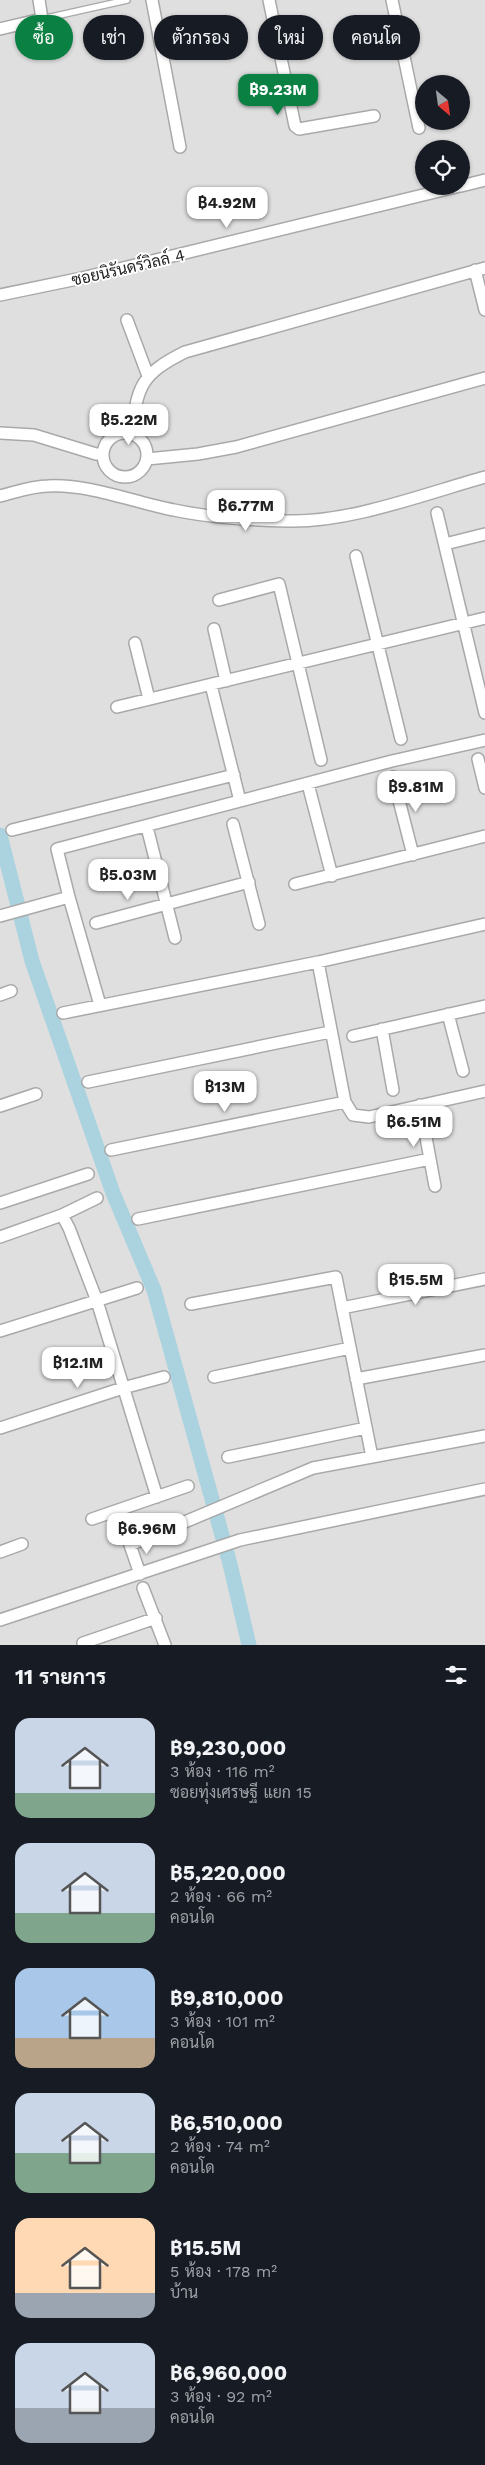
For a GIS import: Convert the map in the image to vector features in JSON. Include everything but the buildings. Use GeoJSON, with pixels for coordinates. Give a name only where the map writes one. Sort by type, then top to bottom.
{"type":"FeatureCollection","features":[{"type":"Feature","properties":{"kind":"street"},"geometry":{"type":"LineString","coordinates":[[39,0],[41,15]]}},
{"type":"Feature","properties":{"kind":"street"},"geometry":{"type":"LineString","coordinates":[[152,0],[180,147]]}},
{"type":"Feature","properties":{"kind":"street"},"geometry":{"type":"LineString","coordinates":[[269,0],[295,126],[299,129],[374,116]]}},
{"type":"Feature","properties":{"kind":"street"},"geometry":{"type":"LineString","coordinates":[[392,0],[415,113]]}},
{"type":"Feature","properties":{"kind":"street"},"geometry":{"type":"LineString","coordinates":[[0,29],[15,25]]}},
{"type":"Feature","properties":{"kind":"street","name":"ซอยนิรันดร์วิลล์ 4"},"geometry":{"type":"LineString","coordinates":[[470,184],[485,180]]}},
{"type":"Feature","properties":{"kind":"street","name":"ซอยนิรันดร์วิลล์ 4"},"geometry":{"type":"LineString","coordinates":[[0,296],[82,278],[423,195]]}},
{"type":"Feature","properties":{"kind":"street"},"geometry":{"type":"LineString","coordinates":[[132,433],[136,398],[148,376],[173,358],[192,350],[480,269],[485,310]]}},
{"type":"Feature","properties":{"kind":"street"},"geometry":{"type":"LineString","coordinates":[[127,320],[148,376]]}},
{"type":"Feature","properties":{"kind":"street"},"geometry":{"type":"LineString","coordinates":[[147,459],[198,454],[236,446],[485,378]]}},
{"type":"Feature","properties":{"kind":"street"},"geometry":{"type":"LineString","coordinates":[[125,432],[132,433],[142,440],[148,452],[147,459],[141,470],[136,474],[123,477],[110,472],[106,467],[102,454],[107,441],[112,436],[125,432]]}},
{"type":"Feature","properties":{"kind":"street"},"geometry":{"type":"LineString","coordinates":[[0,433],[34,435],[96,454],[102,454]]}},
{"type":"Feature","properties":{"kind":"street"},"geometry":{"type":"LineString","coordinates":[[114,495],[123,477]]}},
{"type":"Feature","properties":{"kind":"street"},"geometry":{"type":"LineString","coordinates":[[0,496],[48,486],[71,487],[114,495],[173,510],[219,517],[289,522],[326,519],[367,510],[485,477]]}},
{"type":"Feature","properties":{"kind":"street"},"geometry":{"type":"LineString","coordinates":[[437,514],[485,713]]}},
{"type":"Feature","properties":{"kind":"street"},"geometry":{"type":"LineString","coordinates":[[445,544],[485,534]]}},
{"type":"Feature","properties":{"kind":"street"},"geometry":{"type":"LineString","coordinates":[[356,556],[401,739]]}},
{"type":"Feature","properties":{"kind":"street"},"geometry":{"type":"LineString","coordinates":[[219,600],[279,584],[321,760]]}},
{"type":"Feature","properties":{"kind":"street"},"geometry":{"type":"LineString","coordinates":[[117,707],[485,618]]}},
{"type":"Feature","properties":{"kind":"street"},"geometry":{"type":"LineString","coordinates":[[214,629],[226,681]]}},
{"type":"Feature","properties":{"kind":"street"},"geometry":{"type":"LineString","coordinates":[[135,643],[149,699]]}},
{"type":"Feature","properties":{"kind":"street"},"geometry":{"type":"LineString","coordinates":[[211,685],[240,801]]}},
{"type":"Feature","properties":{"kind":"street"},"geometry":{"type":"LineString","coordinates":[[100,1005],[57,849],[147,827],[392,761],[485,740]]}},
{"type":"Feature","properties":{"kind":"street"},"geometry":{"type":"LineString","coordinates":[[478,759],[485,788]]}},
{"type":"Feature","properties":{"kind":"street"},"geometry":{"type":"LineString","coordinates":[[12,830],[234,776]]}},
{"type":"Feature","properties":{"kind":"street"},"geometry":{"type":"LineString","coordinates":[[394,777],[413,855]]}},
{"type":"Feature","properties":{"kind":"street"},"geometry":{"type":"LineString","coordinates":[[308,784],[332,876]]}},
{"type":"Feature","properties":{"kind":"street"},"geometry":{"type":"LineString","coordinates":[[233,824],[259,924]]}},
{"type":"Feature","properties":{"kind":"street"},"geometry":{"type":"LineString","coordinates":[[147,827],[176,938]]}},
{"type":"Feature","properties":{"kind":"street"},"geometry":{"type":"LineString","coordinates":[[295,884],[485,836]]}},
{"type":"Feature","properties":{"kind":"street"},"geometry":{"type":"LineString","coordinates":[[96,923],[248,882]]}},
{"type":"Feature","properties":{"kind":"street"},"geometry":{"type":"LineString","coordinates":[[0,916],[69,897]]}},
{"type":"Feature","properties":{"kind":"street"},"geometry":{"type":"LineString","coordinates":[[63,1013],[318,962],[485,924]]}},
{"type":"Feature","properties":{"kind":"street"},"geometry":{"type":"LineString","coordinates":[[318,962],[345,1102],[353,1115],[360,1118],[369,1118],[485,1091]]}},
{"type":"Feature","properties":{"kind":"street"},"geometry":{"type":"LineString","coordinates":[[0,995],[12,991]]}},
{"type":"Feature","properties":{"kind":"street"},"geometry":{"type":"LineString","coordinates":[[353,1036],[485,1006]]}},
{"type":"Feature","properties":{"kind":"street"},"geometry":{"type":"LineString","coordinates":[[448,1014],[463,1071]]}},
{"type":"Feature","properties":{"kind":"street"},"geometry":{"type":"LineString","coordinates":[[382,1029],[393,1090]]}},
{"type":"Feature","properties":{"kind":"street"},"geometry":{"type":"LineString","coordinates":[[88,1082],[330,1032]]}},
{"type":"Feature","properties":{"kind":"street"},"geometry":{"type":"LineString","coordinates":[[0,1106],[36,1094]]}},
{"type":"Feature","properties":{"kind":"street"},"geometry":{"type":"LineString","coordinates":[[111,1150],[345,1102]]}},
{"type":"Feature","properties":{"kind":"street"},"geometry":{"type":"LineString","coordinates":[[420,1105],[435,1186]]}},
{"type":"Feature","properties":{"kind":"street"},"geometry":{"type":"LineString","coordinates":[[138,1219],[430,1159]]}},
{"type":"Feature","properties":{"kind":"street"},"geometry":{"type":"LineString","coordinates":[[0,1203],[88,1174]]}},
{"type":"Feature","properties":{"kind":"street"},"geometry":{"type":"LineString","coordinates":[[0,1237],[62,1215],[97,1198]]}},
{"type":"Feature","properties":{"kind":"street"},"geometry":{"type":"LineString","coordinates":[[62,1215],[69,1228],[97,1301],[157,1497]]}},
{"type":"Feature","properties":{"kind":"street"},"geometry":{"type":"LineString","coordinates":[[191,1304],[336,1277],[372,1457]]}},
{"type":"Feature","properties":{"kind":"street"},"geometry":{"type":"LineString","coordinates":[[342,1308],[485,1279]]}},
{"type":"Feature","properties":{"kind":"street"},"geometry":{"type":"LineString","coordinates":[[0,1331],[137,1288]]}},
{"type":"Feature","properties":{"kind":"street"},"geometry":{"type":"LineString","coordinates":[[214,1377],[350,1348]]}},
{"type":"Feature","properties":{"kind":"street"},"geometry":{"type":"LineString","coordinates":[[356,1379],[485,1354]]}},
{"type":"Feature","properties":{"kind":"street"},"geometry":{"type":"LineString","coordinates":[[0,1428],[123,1388],[164,1377]]}},
{"type":"Feature","properties":{"kind":"street"},"geometry":{"type":"LineString","coordinates":[[228,1457],[366,1428]]}},
{"type":"Feature","properties":{"kind":"street"},"geometry":{"type":"LineString","coordinates":[[140,1574],[130,1545],[313,1468],[485,1436]]}},
{"type":"Feature","properties":{"kind":"street"},"geometry":{"type":"LineString","coordinates":[[92,1519],[188,1486]]}},
{"type":"Feature","properties":{"kind":"street"},"geometry":{"type":"LineString","coordinates":[[0,1620],[240,1540],[485,1489]]}},
{"type":"Feature","properties":{"kind":"street"},"geometry":{"type":"LineString","coordinates":[[0,1552],[22,1544]]}},
{"type":"Feature","properties":{"kind":"street"},"geometry":{"type":"LineString","coordinates":[[143,1588],[165,1645]]}},
{"type":"Feature","properties":{"kind":"street"},"geometry":{"type":"LineString","coordinates":[[81,1644],[156,1618]]}},
{"type":"Feature","properties":{"kind":"lane"},"geometry":{"type":"LineString","coordinates":[[60,15],[126,0]]}},
{"type":"Feature","properties":{"kind":"shaded area"},"geometry":{"type":"Polygon","coordinates":[[[0,0],[485,0],[485,1645],[0,1645],[0,0]]]}},
{"type":"Feature","properties":{"kind":"waterway"},"geometry":{"type":"LineString","coordinates":[[0,835],[32,961],[113,1193],[154,1290],[230,1564],[249,1645]]}}]}
